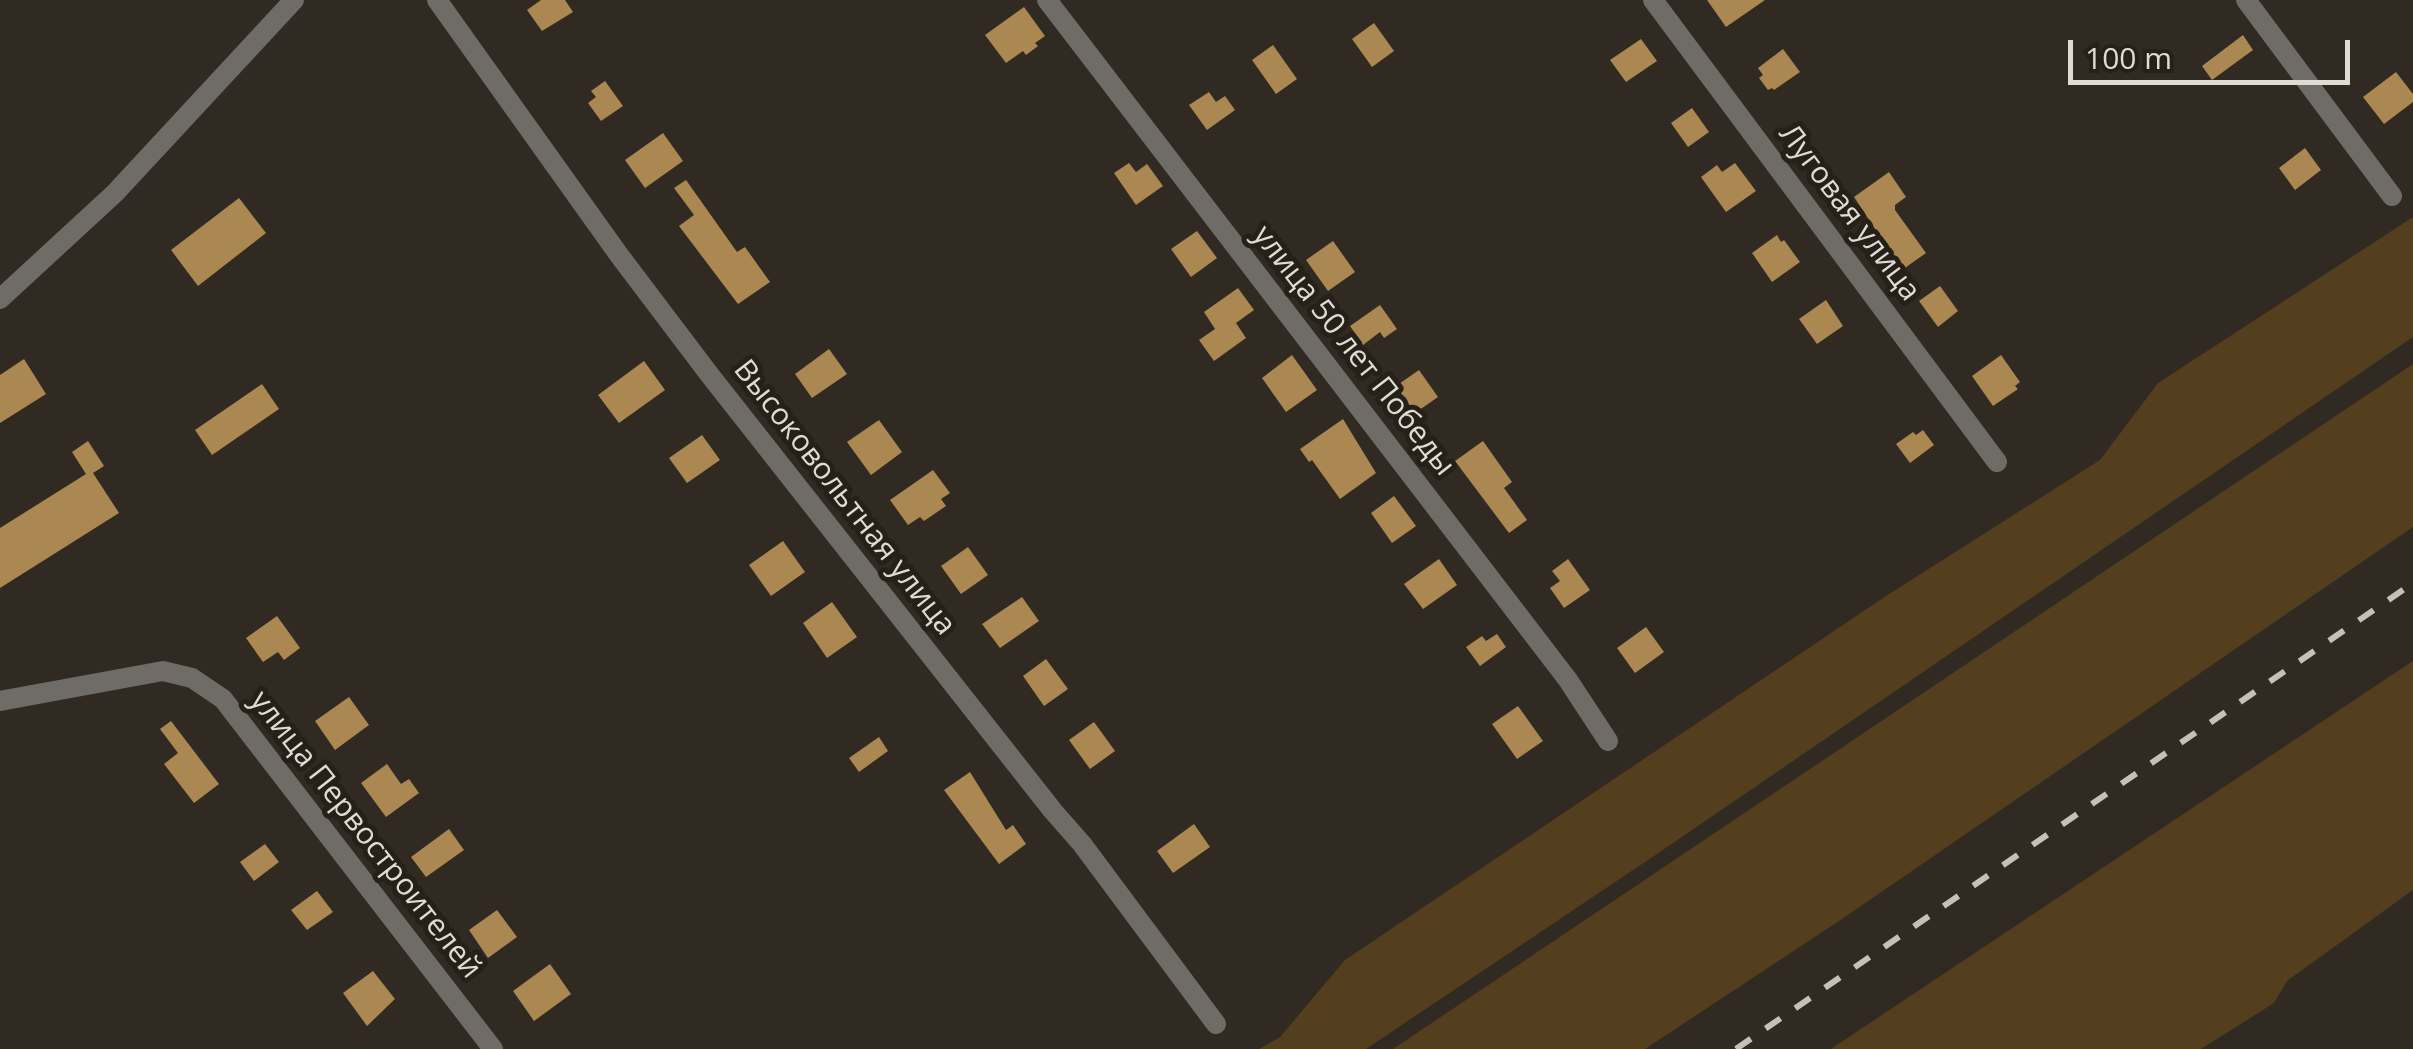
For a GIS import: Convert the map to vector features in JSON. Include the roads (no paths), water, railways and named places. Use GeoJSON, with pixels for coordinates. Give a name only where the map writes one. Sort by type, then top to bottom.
{"type":"FeatureCollection","features":[{"type":"Feature","properties":{"kind":"street"},"geometry":{"type":"LineString","coordinates":[[0,299],[115,193],[294,0]]}},
{"type":"Feature","properties":{"kind":"street","name":"Высоковольтная улица"},"geometry":{"type":"LineString","coordinates":[[437,0],[686,345],[1082,844],[1216,1024]]}},
{"type":"Feature","properties":{"kind":"street","name":"улица 50 лет Победы"},"geometry":{"type":"LineString","coordinates":[[1046,0],[1568,680],[1608,740]]}},
{"type":"Feature","properties":{"kind":"street","name":"Луговая улица"},"geometry":{"type":"LineString","coordinates":[[1652,0],[1997,462]]}},
{"type":"Feature","properties":{"kind":"street"},"geometry":{"type":"LineString","coordinates":[[2246,0],[2392,196]]}},
{"type":"Feature","properties":{"kind":"street","name":"улица Первостроителей"},"geometry":{"type":"LineString","coordinates":[[0,701],[163,671],[192,678],[223,699],[493,1049]]}},
{"type":"Feature","properties":{"kind":"railway"},"geometry":{"type":"LineString","coordinates":[[1736,1049],[2413,583]]}}]}
